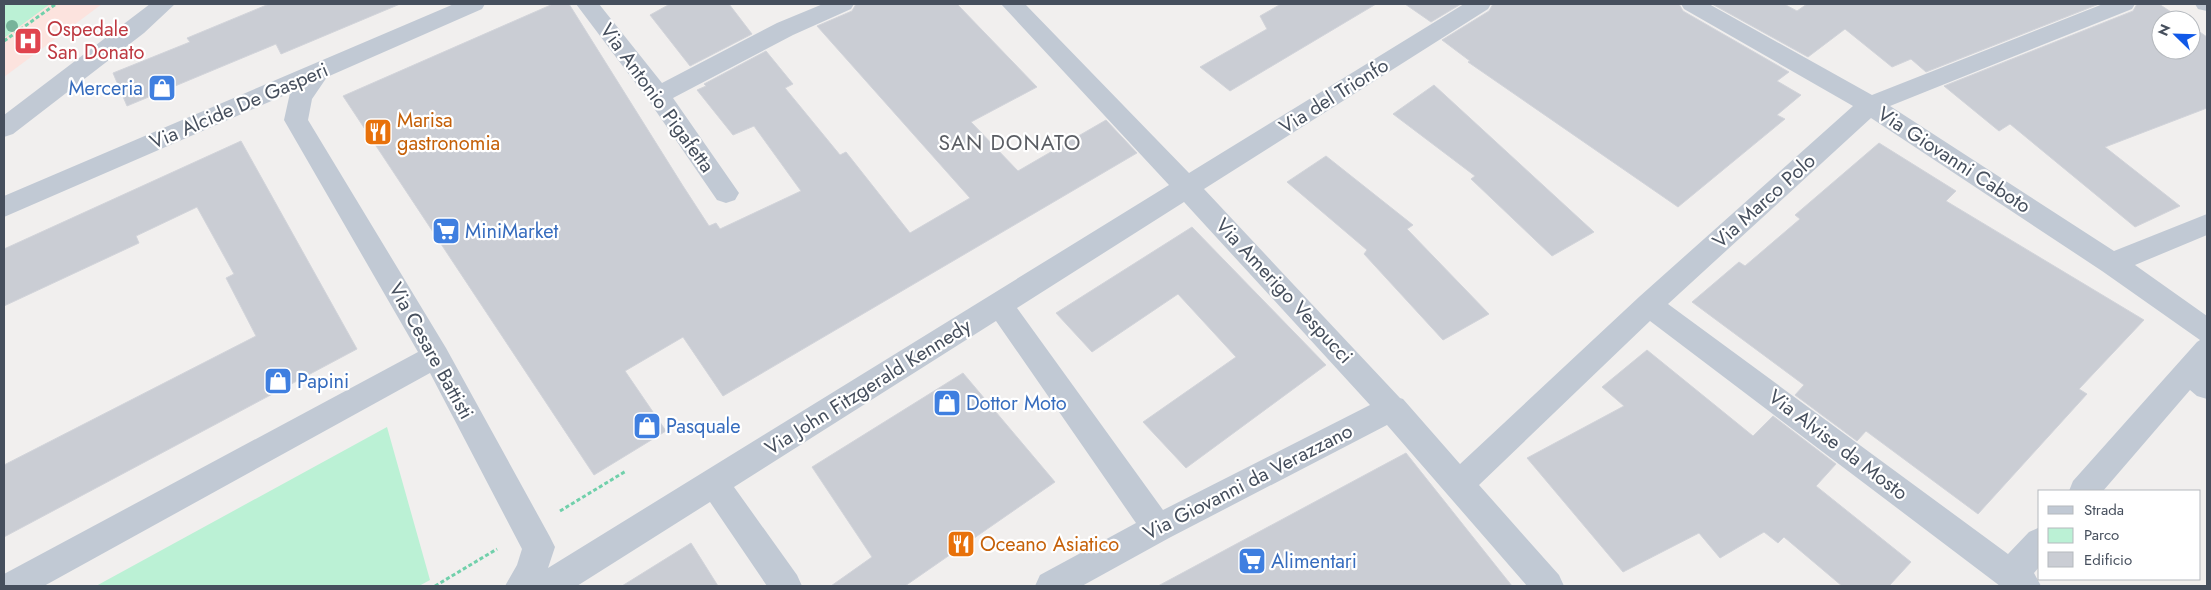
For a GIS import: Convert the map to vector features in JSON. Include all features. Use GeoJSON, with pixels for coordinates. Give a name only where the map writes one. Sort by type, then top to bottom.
{"type":"FeatureCollection","features":[{"type":"Feature","properties":{"kind":"street"},"geometry":{"type":"LineString","coordinates":[[4,128],[164,4]]}},
{"type":"Feature","properties":{"kind":"street","name":"Via Alcide De Gasperi"},"geometry":{"type":"LineString","coordinates":[[4,207],[474,4]]}},
{"type":"Feature","properties":{"kind":"street","name":"Via Antonio Pigafetta"},"geometry":{"type":"LineString","coordinates":[[587,4],[658,95],[726,193]]}},
{"type":"Feature","properties":{"kind":"street"},"geometry":{"type":"LineString","coordinates":[[658,95],[785,29],[844,4]]}},
{"type":"Feature","properties":{"kind":"street","name":"Via Amerigo Vespucci"},"geometry":{"type":"LineString","coordinates":[[1012,4],[1187,187],[1393,408],[1548,586]]}},
{"type":"Feature","properties":{"kind":"street","name":"Via del Trionfo"},"geometry":{"type":"LineString","coordinates":[[1187,187],[1480,4]]}},
{"type":"Feature","properties":{"kind":"street","name":"Via Giovanni Caboto"},"geometry":{"type":"LineString","coordinates":[[1692,4],[1870,105],[2112,263],[2207,331]]}},
{"type":"Feature","properties":{"kind":"street","name":"Via Marco Polo"},"geometry":{"type":"LineString","coordinates":[[1460,484],[1649,305],[1870,105],[2124,4]]}},
{"type":"Feature","properties":{"kind":"street"},"geometry":{"type":"LineString","coordinates":[[242,105],[266,104],[296,120],[300,97],[319,71]]}},
{"type":"Feature","properties":{"kind":"street","name":"Via Cesare Battisti"},"geometry":{"type":"LineString","coordinates":[[296,120],[436,356],[528,530],[539,547]]}},
{"type":"Feature","properties":{"kind":"street","name":"Via John Fitzgerald Kennedy"},"geometry":{"type":"LineString","coordinates":[[549,586],[1187,187]]}},
{"type":"Feature","properties":{"kind":"street"},"geometry":{"type":"LineString","coordinates":[[2112,263],[2207,224]]}},
{"type":"Feature","properties":{"kind":"street"},"geometry":{"type":"LineString","coordinates":[[999,304],[1158,528]]}},
{"type":"Feature","properties":{"kind":"street","name":"Via Alvise da Mosto"},"geometry":{"type":"LineString","coordinates":[[1649,305],[2018,580]]}},
{"type":"Feature","properties":{"kind":"street"},"geometry":{"type":"LineString","coordinates":[[13,586],[436,356]]}},
{"type":"Feature","properties":{"kind":"street"},"geometry":{"type":"LineString","coordinates":[[2085,490],[2201,369]]}},
{"type":"Feature","properties":{"kind":"street","name":"Via Giovanni da Verazzano"},"geometry":{"type":"LineString","coordinates":[[1051,586],[1158,528],[1393,408]]}},
{"type":"Feature","properties":{"kind":"street"},"geometry":{"type":"LineString","coordinates":[[714,483],[786,586]]}},
{"type":"Feature","properties":{"kind":"street"},"geometry":{"type":"LineString","coordinates":[[2018,580],[2038,545]]}},
{"type":"Feature","properties":{"kind":"street"},"geometry":{"type":"LineString","coordinates":[[521,586],[531,572],[539,547],[565,560],[597,556]]}},
{"type":"Feature","properties":{"kind":"path"},"geometry":{"type":"LineString","coordinates":[[4,41],[56,4]]}},
{"type":"Feature","properties":{"kind":"shaded area","name":"Ospedale San Donato"},"geometry":{"type":"Polygon","coordinates":[[[4,4],[102,4],[4,77],[4,4]]]}},
{"type":"Feature","properties":{"kind":"green space"},"geometry":{"type":"Polygon","coordinates":[[[4,4],[50,4],[4,38],[4,4]]]}},
{"type":"Feature","properties":{"kind":"green space"},"geometry":{"type":"Polygon","coordinates":[[[387,427],[430,580],[419,586],[96,586],[387,427]]]}},
{"type":"Feature","properties":{"kind":"building"},"geometry":{"type":"Polygon","coordinates":[[[269,4],[400,4],[281,54],[276,44],[127,106],[113,73],[190,42],[187,38],[269,4]]]}},
{"type":"Feature","properties":{"kind":"building"},"geometry":{"type":"Polygon","coordinates":[[[553,4],[569,4],[709,226],[716,223],[720,229],[801,191],[754,126],[733,135],[697,90],[706,86],[704,84],[766,51],[793,84],[785,88],[840,155],[846,152],[910,233],[970,198],[817,26],[852,11],[856,4],[957,4],[1037,87],[971,122],[1018,171],[1106,120],[1137,153],[723,396],[683,337],[625,371],[666,431],[594,475],[343,96],[553,4]]]}},
{"type":"Feature","properties":{"kind":"building"},"geometry":{"type":"Polygon","coordinates":[[[670,4],[729,4],[752,34],[690,66],[650,15],[670,4]]]}},
{"type":"Feature","properties":{"kind":"building"},"geometry":{"type":"Polygon","coordinates":[[[1281,4],[1376,4],[1230,91],[1200,67],[1267,29],[1260,16],[1281,4]]]}},
{"type":"Feature","properties":{"kind":"building"},"geometry":{"type":"Polygon","coordinates":[[[1405,4],[1461,4],[1431,22],[1405,4]]]}},
{"type":"Feature","properties":{"kind":"building"},"geometry":{"type":"Polygon","coordinates":[[[1493,4],[1679,4],[1683,11],[1789,72],[1777,81],[1801,95],[1777,115],[1785,119],[1678,207],[1468,62],[1470,61],[1442,40],[1489,11],[1493,4]]]}},
{"type":"Feature","properties":{"kind":"building"},"geometry":{"type":"Polygon","coordinates":[[[1712,4],[1784,4],[1797,11],[1807,4],[2099,4],[1926,72],[1911,59],[1892,67],[1845,29],[1808,57],[1712,4]]]}},
{"type":"Feature","properties":{"kind":"building"},"geometry":{"type":"Polygon","coordinates":[[[2137,4],[2159,4],[2168,10],[2151,10],[2151,60],[2201,60],[2201,33],[2207,37],[2207,108],[2105,147],[2180,206],[2135,227],[2010,124],[1999,131],[1944,86],[2133,11],[2137,4]]]}},
{"type":"Feature","properties":{"kind":"building"},"geometry":{"type":"Polygon","coordinates":[[[1434,85],[1594,232],[1552,256],[1471,179],[1475,176],[1393,114],[1434,85]]]}},
{"type":"Feature","properties":{"kind":"building"},"geometry":{"type":"Polygon","coordinates":[[[241,141],[357,349],[4,537],[4,465],[256,336],[226,278],[234,274],[197,207],[136,236],[139,243],[4,306],[4,249],[241,141]]]}},
{"type":"Feature","properties":{"kind":"building"},"geometry":{"type":"Polygon","coordinates":[[[1879,143],[1956,191],[1946,201],[2144,320],[2079,389],[2087,394],[1978,514],[1866,431],[1857,441],[1795,395],[1804,385],[1692,302],[1739,262],[1745,266],[1800,219],[1795,215],[1879,143]]]}},
{"type":"Feature","properties":{"kind":"building"},"geometry":{"type":"Polygon","coordinates":[[[1326,156],[1413,225],[1407,229],[1489,314],[1443,340],[1364,254],[1367,250],[1287,182],[1326,156]]]}},
{"type":"Feature","properties":{"kind":"building"},"geometry":{"type":"Polygon","coordinates":[[[1192,227],[1326,365],[1186,468],[1143,422],[1236,357],[1178,294],[1092,352],[1056,313],[1192,227]]]}},
{"type":"Feature","properties":{"kind":"building"},"geometry":{"type":"Polygon","coordinates":[[[1647,350],[1753,436],[1773,416],[1836,464],[1816,486],[1911,562],[1889,586],[1842,586],[1784,537],[1778,543],[1764,532],[1720,558],[1699,533],[1623,572],[1527,458],[1624,406],[1602,387],[1647,350]]]}},
{"type":"Feature","properties":{"kind":"building"},"geometry":{"type":"Polygon","coordinates":[[[963,373],[1055,482],[905,586],[831,586],[872,557],[812,467],[963,373]]]}},
{"type":"Feature","properties":{"kind":"building"},"geometry":{"type":"Polygon","coordinates":[[[1406,453],[1512,586],[1158,586],[1376,469],[1406,453]]]}},
{"type":"Feature","properties":{"kind":"building"},"geometry":{"type":"Polygon","coordinates":[[[691,543],[718,586],[622,586],[691,543]]]}},
{"type":"Feature","properties":{"kind":"place","name":"Ospedale San Donato"},"geometry":{"type":"Point","coordinates":[28,41]}},
{"type":"Feature","properties":{"kind":"place","name":"Merceria"},"geometry":{"type":"Point","coordinates":[162,88]}},
{"type":"Feature","properties":{"kind":"place","name":"Marisa gastronomia"},"geometry":{"type":"Point","coordinates":[378,132]}},
{"type":"Feature","properties":{"kind":"place","name":"MiniMarket"},"geometry":{"type":"Point","coordinates":[446,231]}},
{"type":"Feature","properties":{"kind":"place","name":"Papini"},"geometry":{"type":"Point","coordinates":[278,381]}},
{"type":"Feature","properties":{"kind":"place","name":"Dottor Moto"},"geometry":{"type":"Point","coordinates":[947,403]}},
{"type":"Feature","properties":{"kind":"place","name":"Pasquale"},"geometry":{"type":"Point","coordinates":[647,426]}},
{"type":"Feature","properties":{"kind":"place","name":"Oceano Asiatico"},"geometry":{"type":"Point","coordinates":[961,544]}},
{"type":"Feature","properties":{"kind":"place","name":"Alimentari"},"geometry":{"type":"Point","coordinates":[1252,561]}},
{"type":"Feature","properties":{"kind":"district","name":"SAN DONATO"},"geometry":{"type":"Point","coordinates":[1010,143]}}]}
